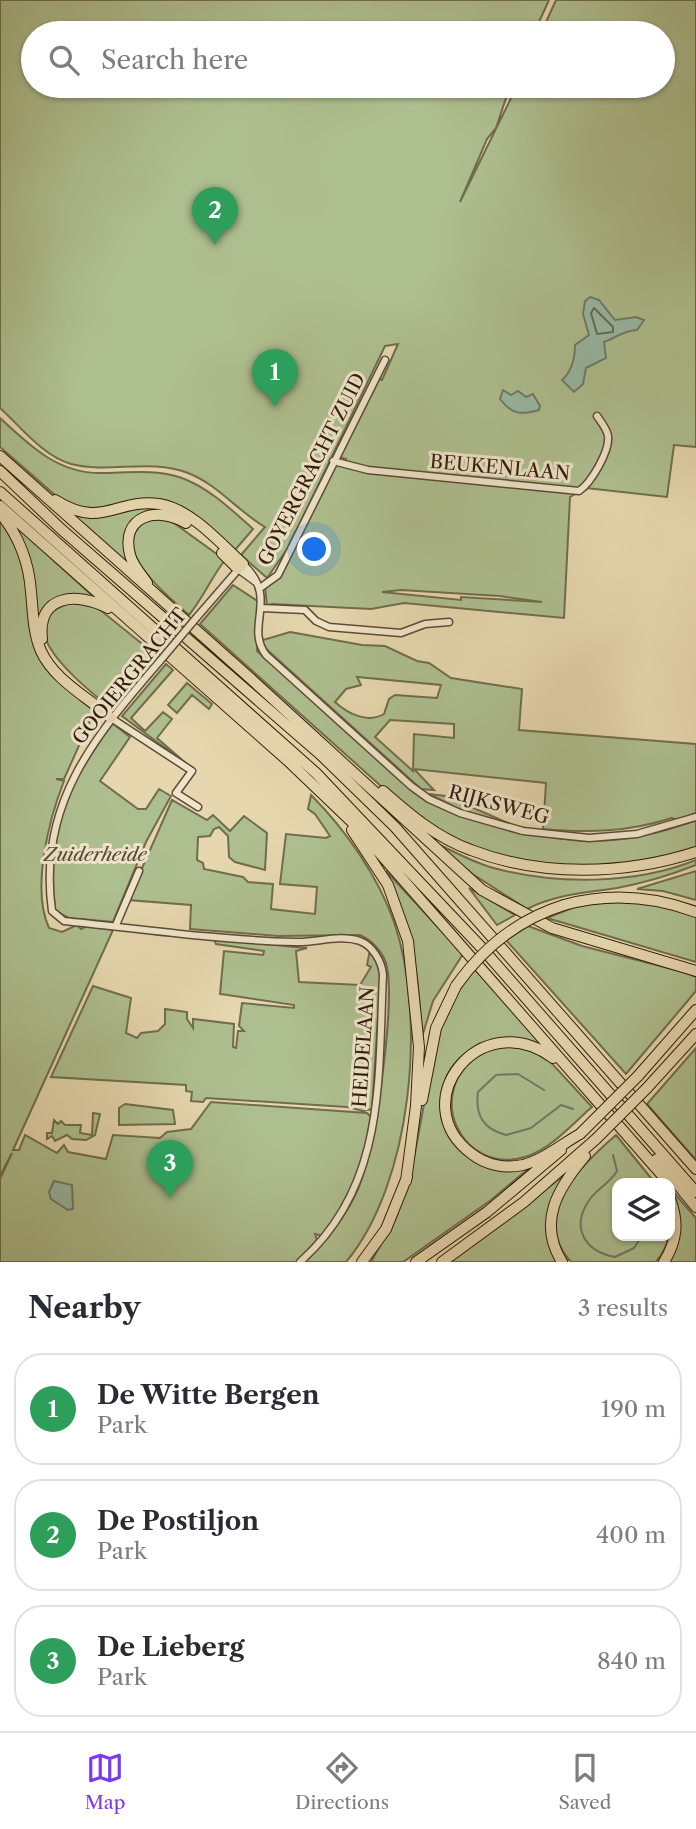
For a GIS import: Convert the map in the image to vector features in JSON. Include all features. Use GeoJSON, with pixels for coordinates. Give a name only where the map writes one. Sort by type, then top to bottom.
{"type":"FeatureCollection","features":[{"type":"Feature","properties":{"kind":"highway"},"geometry":{"type":"LineString","coordinates":[[0,456],[340,759],[482,890],[552,928],[696,969]]}},
{"type":"Feature","properties":{"kind":"highway"},"geometry":{"type":"LineString","coordinates":[[0,471],[71,537],[321,755],[395,827],[696,1169]]}},
{"type":"Feature","properties":{"kind":"highway"},"geometry":{"type":"LineString","coordinates":[[31,485],[81,513],[102,514],[150,504],[169,507],[189,518],[241,566]]}},
{"type":"Feature","properties":{"kind":"highway"},"geometry":{"type":"LineString","coordinates":[[0,492],[316,773],[481,947],[626,1116],[696,1192]]}},
{"type":"Feature","properties":{"kind":"highway"},"geometry":{"type":"LineString","coordinates":[[0,506],[333,804],[430,908],[664,1178]]}},
{"type":"Feature","properties":{"kind":"highway"},"geometry":{"type":"LineString","coordinates":[[0,512],[17,539],[27,565],[36,636],[43,654],[73,688],[113,715]]}},
{"type":"Feature","properties":{"kind":"highway"},"geometry":{"type":"LineString","coordinates":[[158,597],[134,565],[129,547],[133,527],[149,514],[168,514],[178,519],[241,566]]}},
{"type":"Feature","properties":{"kind":"highway"},"geometry":{"type":"LineString","coordinates":[[113,715],[76,684],[49,656],[43,642],[42,626],[54,605],[64,599],[77,597],[92,599],[125,618]]}},
{"type":"Feature","properties":{"kind":"highway"},"geometry":{"type":"LineString","coordinates":[[340,759],[442,836],[470,850],[493,857],[524,864],[583,870],[633,867],[696,852]]}},
{"type":"Feature","properties":{"kind":"highway"},"geometry":{"type":"LineString","coordinates":[[333,804],[378,867],[400,914],[408,941],[419,1047],[416,1106],[406,1181]]}},
{"type":"Feature","properties":{"kind":"highway"},"geometry":{"type":"LineString","coordinates":[[362,1262],[386,1229],[406,1181],[436,1028],[456,986],[470,966],[504,935],[538,915],[564,905],[621,897],[666,902],[696,912]]}},
{"type":"Feature","properties":{"kind":"highway"},"geometry":{"type":"LineString","coordinates":[[416,1262],[505,1198],[580,1134],[638,1076],[696,1010]]}},
{"type":"Feature","properties":{"kind":"highway"},"geometry":{"type":"LineString","coordinates":[[562,1262],[551,1238],[553,1203],[561,1185],[593,1144],[696,1034]]}},
{"type":"Feature","properties":{"kind":"highway"},"geometry":{"type":"LineString","coordinates":[[568,1069],[534,1046],[510,1041],[491,1044],[470,1054],[455,1071],[446,1093],[447,1117],[462,1146],[478,1159],[498,1165],[533,1162],[580,1134]]}},
{"type":"Feature","properties":{"kind":"highway"},"geometry":{"type":"LineString","coordinates":[[626,1116],[696,1207]]}},
{"type":"Feature","properties":{"kind":"highway"},"geometry":{"type":"LineString","coordinates":[[442,1262],[493,1227],[593,1144]]}},
{"type":"Feature","properties":{"kind":"highway"},"geometry":{"type":"LineString","coordinates":[[649,1162],[658,1178]]}},
{"type":"Feature","properties":{"kind":"highway"},"geometry":{"type":"LineString","coordinates":[[675,1190],[696,1213]]}},
{"type":"Feature","properties":{"kind":"highway"},"geometry":{"type":"LineString","coordinates":[[675,1218],[675,1236]]}},
{"type":"Feature","properties":{"kind":"highway"},"geometry":{"type":"LineString","coordinates":[[664,1262],[673,1241]]}},
{"type":"Feature","properties":{"kind":"street","name":"GOYERGRACHT ZUID"},"geometry":{"type":"LineString","coordinates":[[260,586],[278,575],[386,360]]}},
{"type":"Feature","properties":{"kind":"street","name":"BEUKENLAAN"},"geometry":{"type":"LineString","coordinates":[[333,461],[368,470],[579,491],[589,484],[607,444],[608,435],[597,416]]}},
{"type":"Feature","properties":{"kind":"street"},"geometry":{"type":"LineString","coordinates":[[241,566],[260,586],[261,610],[305,610],[316,621],[329,627],[401,633],[425,624],[449,622]]}},
{"type":"Feature","properties":{"kind":"street","name":"GOOIERGRACHT"},"geometry":{"type":"LineString","coordinates":[[116,925],[57,918],[52,911],[49,888],[53,839],[59,812],[81,761],[113,715],[241,566]]}},
{"type":"Feature","properties":{"kind":"street","name":"RIJKSWEG"},"geometry":{"type":"LineString","coordinates":[[261,610],[258,639],[266,656],[411,786],[446,808],[523,831],[589,838],[637,834],[696,817]]}},
{"type":"Feature","properties":{"kind":"street"},"geometry":{"type":"LineString","coordinates":[[113,715],[192,771],[176,793],[198,807]]}},
{"type":"Feature","properties":{"kind":"street"},"geometry":{"type":"LineString","coordinates":[[116,925],[139,871]]}},
{"type":"Feature","properties":{"kind":"street","name":"HEIDELAAN"},"geometry":{"type":"LineString","coordinates":[[116,925],[181,934],[299,943],[357,940],[370,948],[378,959],[383,975],[377,1076],[373,1123],[362,1177],[339,1219],[300,1262]]}},
{"type":"Feature","properties":{"kind":"green space"},"geometry":{"type":"Polygon","coordinates":[[[0,0],[549,0],[539,21],[21,21],[21,98],[506,98],[496,128],[487,139],[460,202],[511,98],[675,98],[675,21],[546,21],[556,0],[696,0],[696,447],[674,445],[667,497],[586,488],[570,497],[564,618],[404,603],[371,609],[272,604],[267,606],[265,587],[281,576],[336,463],[344,464],[346,459],[339,457],[377,379],[382,380],[398,344],[385,346],[288,548],[267,578],[241,555],[265,527],[199,478],[159,467],[100,468],[71,464],[51,455],[0,408],[0,0]],[[401,590],[382,592],[461,600],[461,597],[542,602],[500,596],[401,590]]]}},
{"type":"Feature","properties":{"kind":"green space"},"geometry":{"type":"Polygon","coordinates":[[[0,418],[57,463],[85,472],[159,473],[179,477],[219,499],[253,529],[235,550],[186,510],[170,502],[93,508],[77,507],[63,502],[0,447],[0,418]]]}},
{"type":"Feature","properties":{"kind":"green space"},"geometry":{"type":"Polygon","coordinates":[[[147,507],[156,509],[136,517],[130,566],[71,513],[96,518],[147,507]]]}},
{"type":"Feature","properties":{"kind":"green space"},"geometry":{"type":"Polygon","coordinates":[[[0,517],[18,548],[25,574],[35,644],[95,710],[64,779],[56,779],[64,781],[44,854],[44,912],[49,928],[62,932],[77,925],[81,929],[87,926],[113,930],[13,1150],[19,1150],[25,1135],[57,1153],[64,1145],[68,1152],[106,1159],[113,1135],[160,1138],[167,1132],[191,1129],[211,1102],[367,1113],[371,1117],[365,1152],[353,1190],[323,1236],[315,1234],[317,1240],[297,1262],[0,1262],[0,1179],[12,1153],[0,1176],[0,517]]]}},
{"type":"Feature","properties":{"kind":"green space"},"geometry":{"type":"Polygon","coordinates":[[[151,517],[171,521],[225,560],[189,615],[154,582],[135,555],[133,541],[138,528],[151,517]]]}},
{"type":"Feature","properties":{"kind":"green space"},"geometry":{"type":"Polygon","coordinates":[[[9,520],[97,600],[64,596],[39,629],[33,587],[9,520]]]}},
{"type":"Feature","properties":{"kind":"green space"},"geometry":{"type":"Polygon","coordinates":[[[233,585],[259,602],[257,651],[432,804],[522,832],[572,840],[596,841],[644,836],[696,820],[696,850],[604,868],[512,861],[457,844],[382,787],[200,624],[233,585]]]}},
{"type":"Feature","properties":{"kind":"green space"},"geometry":{"type":"Polygon","coordinates":[[[80,601],[99,609],[156,655],[103,702],[61,663],[50,648],[44,633],[46,620],[57,609],[80,601]]]}},
{"type":"Feature","properties":{"kind":"green space"},"geometry":{"type":"Polygon","coordinates":[[[290,632],[362,645],[385,646],[417,661],[429,663],[451,678],[522,689],[519,730],[696,744],[696,813],[677,820],[672,818],[624,829],[543,829],[546,783],[414,769],[434,790],[421,789],[263,646],[263,640],[290,632]],[[357,677],[361,685],[346,689],[335,702],[351,713],[371,718],[384,714],[389,699],[395,695],[437,698],[441,685],[357,677]],[[390,720],[375,737],[413,771],[414,734],[454,738],[454,724],[390,720]]]}},
{"type":"Feature","properties":{"kind":"green space"},"geometry":{"type":"Polygon","coordinates":[[[166,664],[173,670],[131,718],[145,731],[163,712],[172,719],[157,738],[188,765],[122,716],[166,664]]]}},
{"type":"Feature","properties":{"kind":"green space"},"geometry":{"type":"Polygon","coordinates":[[[187,683],[212,704],[209,709],[192,695],[177,713],[168,705],[187,683]]]}},
{"type":"Feature","properties":{"kind":"green space","name":"Zuiderheide"},"geometry":{"type":"Polygon","coordinates":[[[112,723],[130,737],[100,781],[138,809],[146,809],[159,789],[171,796],[146,842],[113,922],[69,918],[55,911],[51,863],[54,837],[72,786],[112,723]]]}},
{"type":"Feature","properties":{"kind":"green space"},"geometry":{"type":"Polygon","coordinates":[[[429,794],[446,796],[515,826],[461,810],[429,794]]]}},
{"type":"Feature","properties":{"kind":"green space"},"geometry":{"type":"Polygon","coordinates":[[[311,795],[359,854],[379,888],[394,922],[404,961],[410,1005],[411,1051],[399,1145],[386,1189],[368,1229],[346,1262],[304,1262],[328,1237],[353,1199],[371,1143],[382,1079],[388,1014],[387,967],[381,952],[360,935],[278,936],[190,929],[191,905],[128,900],[172,800],[207,820],[213,815],[230,831],[244,816],[267,833],[265,870],[235,862],[229,857],[228,836],[219,827],[214,829],[210,836],[198,837],[197,860],[203,863],[204,869],[243,877],[248,882],[273,884],[271,909],[315,914],[317,887],[280,884],[286,834],[326,838],[330,836],[315,814],[308,809],[311,795]]]}},
{"type":"Feature","properties":{"kind":"green space"},"geometry":{"type":"Polygon","coordinates":[[[436,843],[490,867],[540,877],[594,880],[621,878],[672,868],[696,860],[696,865],[647,881],[560,897],[527,909],[471,873],[436,843]]]}},
{"type":"Feature","properties":{"kind":"green space"},"geometry":{"type":"Polygon","coordinates":[[[386,871],[463,954],[433,1001],[422,1037],[419,992],[409,933],[386,871]]]}},
{"type":"Feature","properties":{"kind":"green space"},"geometry":{"type":"Polygon","coordinates":[[[696,871],[696,900],[663,891],[637,889],[696,871]]]}},
{"type":"Feature","properties":{"kind":"green space"},"geometry":{"type":"Polygon","coordinates":[[[469,888],[515,915],[497,925],[469,888]]]}},
{"type":"Feature","properties":{"kind":"green space"},"geometry":{"type":"Polygon","coordinates":[[[634,901],[669,906],[696,916],[696,962],[547,918],[582,904],[634,901]]]}},
{"type":"Feature","properties":{"kind":"green space"},"geometry":{"type":"Polygon","coordinates":[[[528,926],[582,946],[684,972],[696,977],[696,991],[626,1074],[506,940],[528,926]]]}},
{"type":"Feature","properties":{"kind":"green space"},"geometry":{"type":"Polygon","coordinates":[[[214,939],[307,948],[296,951],[299,982],[360,985],[371,967],[367,965],[370,950],[381,970],[372,1109],[363,1111],[347,1107],[206,1098],[203,1102],[191,1101],[192,1092],[186,1091],[186,1085],[51,1077],[93,986],[131,998],[126,1033],[137,1038],[141,1033],[158,1031],[165,1024],[165,1009],[187,1012],[187,1019],[193,1028],[193,1019],[234,1024],[233,1047],[236,1048],[238,1031],[244,1031],[239,1026],[242,1003],[294,1008],[294,1005],[220,994],[224,951],[263,955],[264,951],[216,944],[214,939]]]}},
{"type":"Feature","properties":{"kind":"green space"},"geometry":{"type":"Polygon","coordinates":[[[474,968],[547,1050],[520,1041],[500,1039],[489,1041],[467,1052],[451,1069],[446,1079],[444,1090],[449,1124],[453,1135],[466,1153],[486,1165],[505,1166],[539,1160],[491,1200],[403,1262],[371,1262],[395,1219],[410,1180],[434,1050],[450,1001],[474,968]]]}},
{"type":"Feature","properties":{"kind":"green space"},"geometry":{"type":"Polygon","coordinates":[[[516,1046],[546,1057],[592,1107],[546,1147],[528,1156],[504,1160],[484,1155],[468,1143],[457,1127],[452,1107],[454,1087],[465,1068],[487,1049],[516,1046]]]}},
{"type":"Feature","properties":{"kind":"green space"},"geometry":{"type":"Polygon","coordinates":[[[696,1048],[696,1160],[647,1104],[696,1048]]]}},
{"type":"Feature","properties":{"kind":"green space"},"geometry":{"type":"Polygon","coordinates":[[[125,1104],[173,1110],[175,1124],[119,1125],[119,1108],[125,1104]]]}},
{"type":"Feature","properties":{"kind":"green space"},"geometry":{"type":"Polygon","coordinates":[[[93,1113],[100,1114],[95,1135],[86,1140],[72,1139],[67,1135],[55,1141],[52,1136],[47,1139],[47,1133],[52,1133],[54,1120],[58,1124],[61,1121],[65,1125],[81,1125],[80,1133],[92,1135],[93,1113]]]}},
{"type":"Feature","properties":{"kind":"green space"},"geometry":{"type":"Polygon","coordinates":[[[616,1135],[651,1178],[612,1178],[612,1241],[668,1241],[656,1262],[571,1262],[559,1244],[555,1227],[558,1209],[575,1176],[616,1135]]]}},
{"type":"Feature","properties":{"kind":"green space"},"geometry":{"type":"Polygon","coordinates":[[[567,1173],[550,1212],[559,1262],[449,1262],[567,1173]]]}},
{"type":"Feature","properties":{"kind":"green space"},"geometry":{"type":"Polygon","coordinates":[[[675,1194],[696,1218],[696,1262],[668,1262],[680,1222],[675,1194]]]}},
{"type":"Feature","properties":{"kind":"water"},"geometry":{"type":"Polygon","coordinates":[[[590,297],[599,300],[615,320],[636,317],[644,320],[637,330],[627,331],[604,342],[606,358],[586,368],[583,384],[574,392],[562,380],[572,364],[575,345],[589,335],[583,314],[585,301],[590,297]]]}},
{"type":"Feature","properties":{"kind":"water"},"geometry":{"type":"Polygon","coordinates":[[[503,390],[511,395],[518,391],[526,397],[533,394],[540,406],[539,410],[527,413],[513,411],[500,399],[503,390]]]}},
{"type":"Feature","properties":{"kind":"water"},"geometry":{"type":"Polygon","coordinates":[[[54,1181],[72,1185],[73,1209],[68,1210],[51,1199],[49,1192],[54,1181]]]}},
{"type":"Feature","properties":{"kind":"waterway"},"geometry":{"type":"LineString","coordinates":[[544,1090],[518,1074],[496,1075],[478,1092],[479,1114],[486,1125],[506,1135],[531,1128],[561,1105],[573,1109]]}},
{"type":"Feature","properties":{"kind":"waterway"},"geometry":{"type":"LineString","coordinates":[[613,1155],[617,1171],[593,1195],[584,1209],[581,1219],[583,1236],[595,1249],[615,1257],[634,1248],[639,1241]]}},
{"type":"Feature","properties":{"kind":"place","name":"De Postiljon"},"geometry":{"type":"Point","coordinates":[215,245]}},
{"type":"Feature","properties":{"kind":"place","name":"De Witte Bergen"},"geometry":{"type":"Point","coordinates":[275,407]}},
{"type":"Feature","properties":{"kind":"place","name":"De Lieberg"},"geometry":{"type":"Point","coordinates":[170,1198]}}]}
